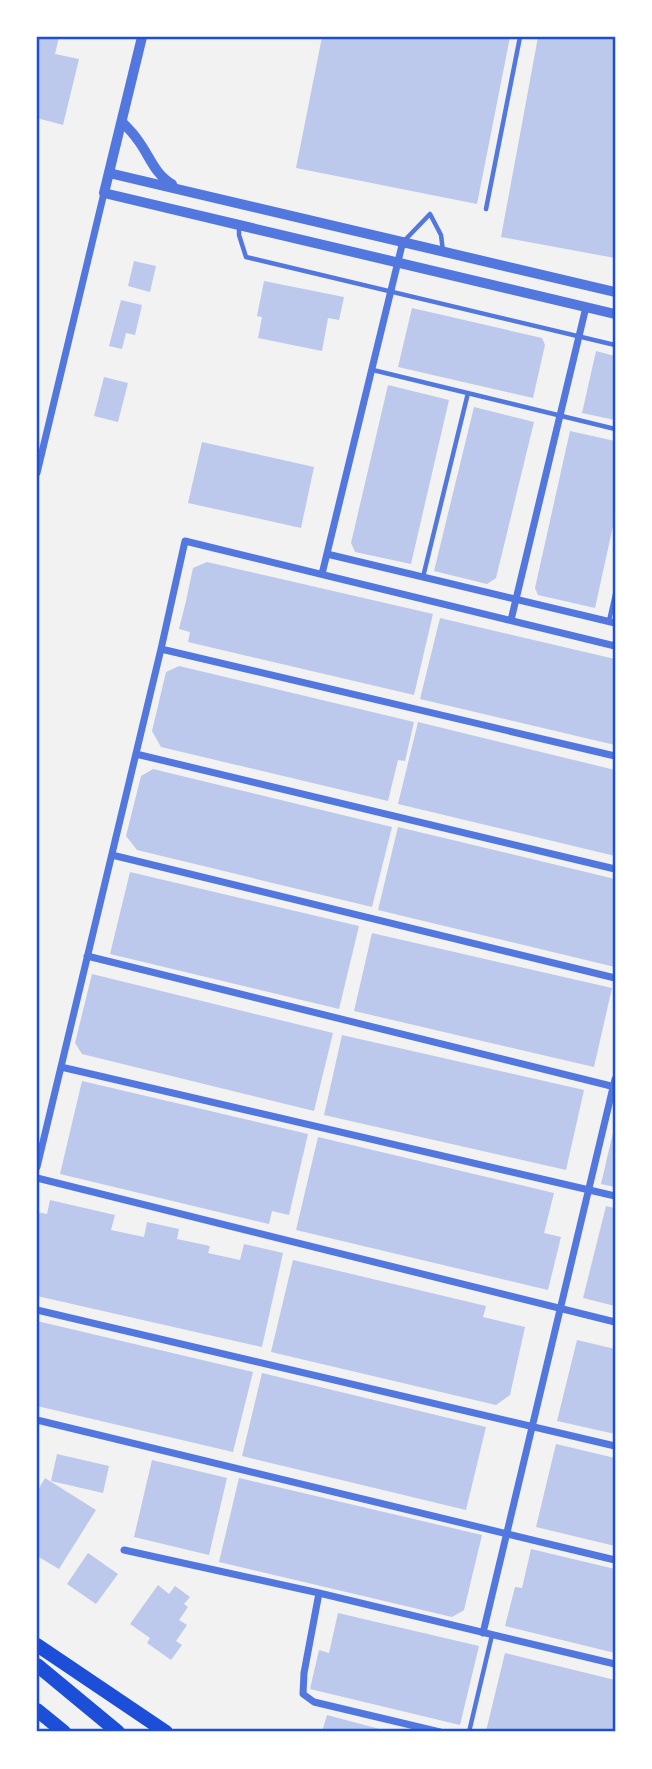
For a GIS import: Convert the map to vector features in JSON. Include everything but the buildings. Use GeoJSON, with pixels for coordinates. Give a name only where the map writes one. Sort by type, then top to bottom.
{"type":"FeatureCollection","features":[{"type":"Feature","properties":{"kind":"highway"},"geometry":{"type":"LineString","coordinates":[[37,1645],[166,1732]]}},
{"type":"Feature","properties":{"kind":"highway"},"geometry":{"type":"LineString","coordinates":[[37,1665],[118,1732]]}},
{"type":"Feature","properties":{"kind":"highway"},"geometry":{"type":"LineString","coordinates":[[37,1710],[64,1732]]}},
{"type":"Feature","properties":{"kind":"street"},"geometry":{"type":"LineString","coordinates":[[37,473],[142,37]]}},
{"type":"Feature","properties":{"kind":"street"},"geometry":{"type":"LineString","coordinates":[[122,122],[138,140],[151,164],[165,180],[181,188]]}},
{"type":"Feature","properties":{"kind":"street"},"geometry":{"type":"LineString","coordinates":[[109,173],[615,292]]}},
{"type":"Feature","properties":{"kind":"street"},"geometry":{"type":"LineString","coordinates":[[104,193],[615,314]]}},
{"type":"Feature","properties":{"kind":"street"},"geometry":{"type":"LineString","coordinates":[[322,575],[403,242]]}},
{"type":"Feature","properties":{"kind":"street"},"geometry":{"type":"LineString","coordinates":[[511,620],[586,307]]}},
{"type":"Feature","properties":{"kind":"street"},"geometry":{"type":"LineString","coordinates":[[37,1167],[185,541],[615,646]]}},
{"type":"Feature","properties":{"kind":"street"},"geometry":{"type":"LineString","coordinates":[[327,554],[612,622]]}},
{"type":"Feature","properties":{"kind":"street"},"geometry":{"type":"LineString","coordinates":[[161,649],[615,756]]}},
{"type":"Feature","properties":{"kind":"street"},"geometry":{"type":"LineString","coordinates":[[136,754],[615,869]]}},
{"type":"Feature","properties":{"kind":"street"},"geometry":{"type":"LineString","coordinates":[[112,855],[615,978]]}},
{"type":"Feature","properties":{"kind":"street"},"geometry":{"type":"LineString","coordinates":[[87,956],[615,1084],[483,1633]]}},
{"type":"Feature","properties":{"kind":"street"},"geometry":{"type":"LineString","coordinates":[[61,1067],[615,1196]]}},
{"type":"Feature","properties":{"kind":"street"},"geometry":{"type":"LineString","coordinates":[[37,1178],[615,1322]]}},
{"type":"Feature","properties":{"kind":"street"},"geometry":{"type":"LineString","coordinates":[[37,1310],[615,1446]]}},
{"type":"Feature","properties":{"kind":"street"},"geometry":{"type":"LineString","coordinates":[[37,1420],[615,1560]]}},
{"type":"Feature","properties":{"kind":"street"},"geometry":{"type":"LineString","coordinates":[[124,1550],[319,1593],[615,1664]]}},
{"type":"Feature","properties":{"kind":"street"},"geometry":{"type":"LineString","coordinates":[[319,1593],[304,1674],[303,1694],[314,1702],[440,1732]]}},
{"type":"Feature","properties":{"kind":"lane"},"geometry":{"type":"LineString","coordinates":[[485,209],[520,37]]}},
{"type":"Feature","properties":{"kind":"lane"},"geometry":{"type":"LineString","coordinates":[[403,242],[430,214],[441,235],[443,251]]}},
{"type":"Feature","properties":{"kind":"lane"},"geometry":{"type":"LineString","coordinates":[[239,224],[239,235],[246,257],[615,345]]}},
{"type":"Feature","properties":{"kind":"lane"},"geometry":{"type":"LineString","coordinates":[[373,370],[615,429]]}},
{"type":"Feature","properties":{"kind":"lane"},"geometry":{"type":"LineString","coordinates":[[423,577],[468,393]]}},
{"type":"Feature","properties":{"kind":"lane"},"geometry":{"type":"LineString","coordinates":[[612,622],[615,594]]}},
{"type":"Feature","properties":{"kind":"lane"},"geometry":{"type":"LineString","coordinates":[[469,1732],[492,1635]]}}]}
